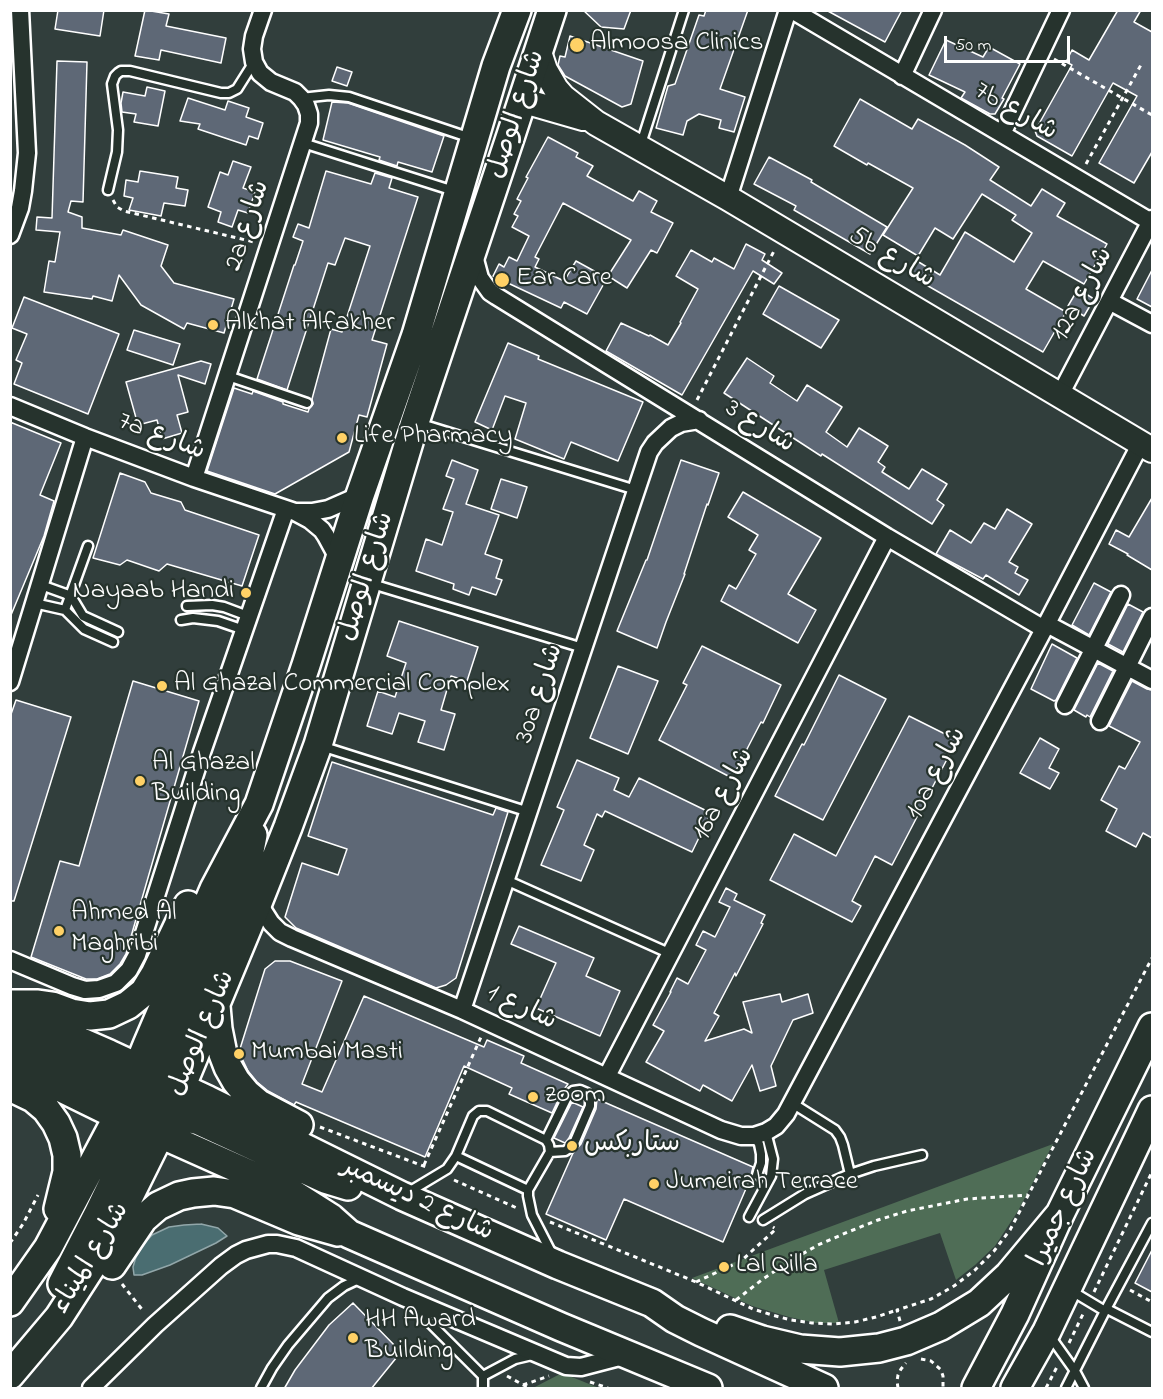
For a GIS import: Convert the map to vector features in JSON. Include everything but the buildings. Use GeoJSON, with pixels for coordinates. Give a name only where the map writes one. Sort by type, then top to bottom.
{"type":"FeatureCollection","features":[{"type":"Feature","properties":{"kind":"main road","name":"شارع الوصل"},"geometry":{"type":"LineString","coordinates":[[154,1096],[214,889],[259,804],[360,495],[416,335],[496,66],[517,10]]}},
{"type":"Feature","properties":{"kind":"main road"},"geometry":{"type":"LineString","coordinates":[[524,98],[516,85],[513,73],[527,27],[529,10]]}},
{"type":"Feature","properties":{"kind":"main road","name":"شارع الوصل"},"geometry":{"type":"LineString","coordinates":[[154,1096],[216,1004],[288,827],[318,745],[415,422],[552,10]]}},
{"type":"Feature","properties":{"kind":"main road"},"geometry":{"type":"LineString","coordinates":[[10,1004],[52,1006],[71,1013],[90,1016],[109,1014],[128,1005],[144,992],[155,974],[193,893],[213,857],[238,824],[259,804]]}},
{"type":"Feature","properties":{"kind":"main road"},"geometry":{"type":"LineString","coordinates":[[216,1004],[223,1054],[236,1081],[246,1093],[273,1112],[378,1167],[407,1193]]}},
{"type":"Feature","properties":{"kind":"main road","name":"شارع 2 ديسمبر"},"geometry":{"type":"LineString","coordinates":[[10,1011],[154,1096],[188,1147],[290,1192],[331,1218],[349,1234],[708,1389]]}},
{"type":"Feature","properties":{"kind":"main road","name":"شارع جميرا"},"geometry":{"type":"LineString","coordinates":[[976,1389],[1015,1314],[1060,1214],[1152,1027]]}},
{"type":"Feature","properties":{"kind":"main road"},"geometry":{"type":"LineString","coordinates":[[10,1038],[104,1066]]}},
{"type":"Feature","properties":{"kind":"main road","name":"شارع 2 ديسمبر"},"geometry":{"type":"LineString","coordinates":[[10,1063],[154,1096],[407,1193],[558,1265],[652,1303],[701,1332],[824,1389]]}},
{"type":"Feature","properties":{"kind":"main road"},"geometry":{"type":"LineString","coordinates":[[10,1087],[33,1098],[46,1109],[63,1138],[67,1155],[67,1172],[48,1248]]}},
{"type":"Feature","properties":{"kind":"main road"},"geometry":{"type":"LineString","coordinates":[[154,1096],[199,1121],[325,1179],[360,1190],[407,1193]]}},
{"type":"Feature","properties":{"kind":"main road","name":"شارع الميناء"},"geometry":{"type":"LineString","coordinates":[[10,1302],[154,1096]]}},
{"type":"Feature","properties":{"kind":"main road","name":"شارع الميناء"},"geometry":{"type":"LineString","coordinates":[[17,1367],[60,1317],[97,1258],[129,1197],[154,1096]]}},
{"type":"Feature","properties":{"kind":"main road","name":"شارع جميرا"},"geometry":{"type":"LineString","coordinates":[[1015,1389],[1047,1331],[1078,1295],[1152,1110]]}},
{"type":"Feature","properties":{"kind":"main road"},"geometry":{"type":"LineString","coordinates":[[188,1147],[177,1138],[178,1127],[199,1121]]}},
{"type":"Feature","properties":{"kind":"main road"},"geometry":{"type":"LineString","coordinates":[[60,1317],[58,1298],[63,1279],[98,1216],[115,1150]]}},
{"type":"Feature","properties":{"kind":"main road"},"geometry":{"type":"LineString","coordinates":[[17,1367],[50,1352],[58,1345],[72,1329],[143,1220],[158,1206],[179,1196],[214,1191],[235,1194],[298,1221],[349,1234]]}},
{"type":"Feature","properties":{"kind":"main road"},"geometry":{"type":"LineString","coordinates":[[652,1303],[762,1340],[800,1349],[840,1352],[879,1348],[908,1351],[941,1326],[979,1303],[1009,1275],[1060,1214]]}},
{"type":"Feature","properties":{"kind":"street"},"geometry":{"type":"LineString","coordinates":[[10,235],[15,208],[25,183],[27,153],[16,37],[20,10]]}},
{"type":"Feature","properties":{"kind":"street"},"geometry":{"type":"LineString","coordinates":[[263,10],[253,43],[254,62],[260,73],[295,92],[301,98]]}},
{"type":"Feature","properties":{"kind":"street"},"geometry":{"type":"LineString","coordinates":[[728,198],[790,10]]}},
{"type":"Feature","properties":{"kind":"street","name":"7b شارع"},"geometry":{"type":"LineString","coordinates":[[790,10],[1152,220]]}},
{"type":"Feature","properties":{"kind":"street"},"geometry":{"type":"LineString","coordinates":[[902,76],[933,10]]}},
{"type":"Feature","properties":{"kind":"street"},"geometry":{"type":"LineString","coordinates":[[1002,134],[1061,10]]}},
{"type":"Feature","properties":{"kind":"street","name":"5b شارع"},"geometry":{"type":"LineString","coordinates":[[539,52],[544,70],[556,89],[596,123],[785,231],[1147,446]]}},
{"type":"Feature","properties":{"kind":"street","name":"2a شارع"},"geometry":{"type":"LineString","coordinates":[[194,478],[309,123],[309,114],[301,98]]}},
{"type":"Feature","properties":{"kind":"street","name":"5b شارع"},"geometry":{"type":"LineString","coordinates":[[524,98],[531,103],[596,123]]}},
{"type":"Feature","properties":{"kind":"street","name":"12a شارع"},"geometry":{"type":"LineString","coordinates":[[1060,395],[1152,220]]}},
{"type":"Feature","properties":{"kind":"street","name":"شارع 3"},"geometry":{"type":"LineString","coordinates":[[473,249],[480,278],[490,292],[887,537],[1045,627],[1094,649],[1152,680]]}},
{"type":"Feature","properties":{"kind":"street"},"geometry":{"type":"LineString","coordinates":[[1109,301],[1152,324]]}},
{"type":"Feature","properties":{"kind":"street","name":"7a شارع"},"geometry":{"type":"LineString","coordinates":[[10,406],[194,478],[291,511],[310,520],[322,530],[339,560]]}},
{"type":"Feature","properties":{"kind":"street","name":"30a شارع"},"geometry":{"type":"LineString","coordinates":[[462,1010],[649,452],[671,428],[694,417]]}},
{"type":"Feature","properties":{"kind":"street"},"geometry":{"type":"LineString","coordinates":[[10,682],[85,437]]}},
{"type":"Feature","properties":{"kind":"street","name":"10a شارع"},"geometry":{"type":"LineString","coordinates":[[765,1131],[786,1114],[1045,627],[1147,446]]}},
{"type":"Feature","properties":{"kind":"street","name":"7a شارع"},"geometry":{"type":"LineString","coordinates":[[291,511],[312,512],[328,509],[360,495]]}},
{"type":"Feature","properties":{"kind":"street"},"geometry":{"type":"LineString","coordinates":[[10,960],[85,990],[99,989],[116,982],[129,970],[137,955],[246,623],[291,511]]}},
{"type":"Feature","properties":{"kind":"street","name":"16a شارع"},"geometry":{"type":"LineString","coordinates":[[607,1076],[887,537]]}},
{"type":"Feature","properties":{"kind":"street"},"geometry":{"type":"LineString","coordinates":[[1065,705],[1121,595]]}},
{"type":"Feature","properties":{"kind":"street"},"geometry":{"type":"LineString","coordinates":[[1100,721],[1152,617]]}},
{"type":"Feature","properties":{"kind":"street","name":"شارع 1"},"geometry":{"type":"LineString","coordinates":[[260,900],[271,923],[280,932],[292,938],[462,1010],[721,1130],[741,1136],[765,1131]]}},
{"type":"Feature","properties":{"kind":"street"},"geometry":{"type":"LineString","coordinates":[[91,1389],[155,1325],[221,1266],[236,1255],[256,1246],[277,1244],[296,1248],[403,1297],[566,1366],[581,1367],[627,1355]]}},
{"type":"Feature","properties":{"kind":"lane"},"geometry":{"type":"LineString","coordinates":[[640,148],[684,10]]}},
{"type":"Feature","properties":{"kind":"lane"},"geometry":{"type":"LineString","coordinates":[[108,190],[117,152],[118,130],[112,84],[117,73],[126,70],[225,94],[237,89],[254,62]]}},
{"type":"Feature","properties":{"kind":"lane"},"geometry":{"type":"LineString","coordinates":[[301,98],[329,95],[349,97],[474,139]]}},
{"type":"Feature","properties":{"kind":"lane"},"geometry":{"type":"LineString","coordinates":[[303,143],[458,193]]}},
{"type":"Feature","properties":{"kind":"lane"},"geometry":{"type":"LineString","coordinates":[[228,376],[307,403]]}},
{"type":"Feature","properties":{"kind":"lane"},"geometry":{"type":"LineString","coordinates":[[415,422],[636,490]]}},
{"type":"Feature","properties":{"kind":"lane"},"geometry":{"type":"LineString","coordinates":[[65,610],[88,546]]}},
{"type":"Feature","properties":{"kind":"lane"},"geometry":{"type":"LineString","coordinates":[[366,582],[583,648]]}},
{"type":"Feature","properties":{"kind":"lane"},"geometry":{"type":"LineString","coordinates":[[41,585],[66,594],[87,619],[118,632]]}},
{"type":"Feature","properties":{"kind":"lane"},"geometry":{"type":"LineString","coordinates":[[34,603],[65,610],[84,629],[113,642]]}},
{"type":"Feature","properties":{"kind":"lane"},"geometry":{"type":"LineString","coordinates":[[187,606],[212,605],[224,608],[246,623]]}},
{"type":"Feature","properties":{"kind":"lane"},"geometry":{"type":"LineString","coordinates":[[181,620],[194,618],[246,623]]}},
{"type":"Feature","properties":{"kind":"lane"},"geometry":{"type":"LineString","coordinates":[[318,745],[528,812]]}},
{"type":"Feature","properties":{"kind":"lane"},"geometry":{"type":"LineString","coordinates":[[506,880],[670,954]]}},
{"type":"Feature","properties":{"kind":"lane"},"geometry":{"type":"LineString","coordinates":[[546,1140],[568,1095],[580,1090],[587,1093],[590,1106],[575,1141],[565,1150],[550,1152]]}},
{"type":"Feature","properties":{"kind":"lane"},"geometry":{"type":"LineString","coordinates":[[792,1103],[835,1130],[843,1145],[850,1174]]}},
{"type":"Feature","properties":{"kind":"lane"},"geometry":{"type":"LineString","coordinates":[[407,1193],[440,1174],[452,1163],[473,1116],[483,1110],[546,1140],[550,1152],[528,1190],[528,1202],[532,1215],[558,1265]]}},
{"type":"Feature","properties":{"kind":"lane"},"geometry":{"type":"LineString","coordinates":[[757,1175],[761,1164],[759,1144],[765,1131]]}},
{"type":"Feature","properties":{"kind":"lane"},"geometry":{"type":"LineString","coordinates":[[749,1217],[771,1176],[773,1159],[765,1131]]}},
{"type":"Feature","properties":{"kind":"lane"},"geometry":{"type":"LineString","coordinates":[[763,1221],[805,1194],[850,1174],[922,1155]]}},
{"type":"Feature","properties":{"kind":"lane"},"geometry":{"type":"LineString","coordinates":[[456,1156],[528,1190]]}},
{"type":"Feature","properties":{"kind":"lane"},"geometry":{"type":"LineString","coordinates":[[1066,1389],[1152,1223]]}},
{"type":"Feature","properties":{"kind":"lane"},"geometry":{"type":"LineString","coordinates":[[261,1389],[288,1345],[328,1298],[344,1286],[361,1278]]}},
{"type":"Feature","properties":{"kind":"lane"},"geometry":{"type":"LineString","coordinates":[[1078,1295],[1152,1332]]}},
{"type":"Feature","properties":{"kind":"lane"},"geometry":{"type":"LineString","coordinates":[[403,1297],[483,1376],[483,1389]]}},
{"type":"Feature","properties":{"kind":"lane"},"geometry":{"type":"LineString","coordinates":[[1047,1331],[1075,1371],[1083,1389]]}},
{"type":"Feature","properties":{"kind":"lane"},"geometry":{"type":"LineString","coordinates":[[483,1376],[515,1359],[537,1354]]}},
{"type":"Feature","properties":{"kind":"path"},"geometry":{"type":"LineString","coordinates":[[1042,52],[1152,116]]}},
{"type":"Feature","properties":{"kind":"path"},"geometry":{"type":"LineString","coordinates":[[1078,179],[1142,63]]}},
{"type":"Feature","properties":{"kind":"path"},"geometry":{"type":"LineString","coordinates":[[108,190],[117,207],[124,211],[270,245]]}},
{"type":"Feature","properties":{"kind":"path"},"geometry":{"type":"LineString","coordinates":[[694,417],[785,231]]}},
{"type":"Feature","properties":{"kind":"path"},"geometry":{"type":"LineString","coordinates":[[317,1126],[424,1166],[532,1215],[696,1282],[753,1309],[791,1320],[812,1323],[855,1322],[931,1299],[954,1286],[975,1270],[994,1251],[1010,1230],[1152,958]]}},
{"type":"Feature","properties":{"kind":"path"},"geometry":{"type":"LineString","coordinates":[[407,1193],[424,1166],[488,1022]]}},
{"type":"Feature","properties":{"kind":"path"},"geometry":{"type":"LineString","coordinates":[[1046,1389],[1063,1354],[1078,1295],[1152,1173]]}},
{"type":"Feature","properties":{"kind":"path"},"geometry":{"type":"LineString","coordinates":[[10,1243],[23,1224],[39,1192]]}},
{"type":"Feature","properties":{"kind":"path"},"geometry":{"type":"LineString","coordinates":[[736,1300],[763,1279],[800,1256],[878,1220],[967,1199],[1028,1195]]}},
{"type":"Feature","properties":{"kind":"path"},"geometry":{"type":"LineString","coordinates":[[696,1282],[741,1261],[776,1229],[763,1221]]}},
{"type":"Feature","properties":{"kind":"path"},"geometry":{"type":"LineString","coordinates":[[110,1269],[155,1325]]}},
{"type":"Feature","properties":{"kind":"path"},"geometry":{"type":"LineString","coordinates":[[1120,1284],[1152,1302]]}},
{"type":"Feature","properties":{"kind":"path"},"geometry":{"type":"LineString","coordinates":[[897,1310],[908,1351],[906,1364],[898,1375],[898,1389]]}},
{"type":"Feature","properties":{"kind":"path"},"geometry":{"type":"LineString","coordinates":[[908,1351],[937,1365],[944,1376],[943,1389]]}},
{"type":"Feature","properties":{"kind":"path"},"geometry":{"type":"LineString","coordinates":[[495,1369],[529,1389]]}},
{"type":"Feature","properties":{"kind":"green space"},"geometry":{"type":"Polygon","coordinates":[[[1053,1144],[1018,1211],[995,1246],[956,1280],[940,1233],[824,1270],[839,1323],[816,1323],[752,1306],[692,1278],[1053,1144]]]}},
{"type":"Feature","properties":{"kind":"green space"},"geometry":{"type":"Polygon","coordinates":[[[562,1373],[599,1388],[533,1388],[562,1373]]]}},
{"type":"Feature","properties":{"kind":"water"},"geometry":{"type":"Polygon","coordinates":[[[201,1224],[218,1228],[227,1236],[170,1265],[142,1275],[134,1275],[133,1267],[136,1257],[152,1235],[169,1227],[201,1224]]]}},
{"type":"Feature","properties":{"kind":"place","name":"Almoosa Clinics"},"geometry":{"type":"Point","coordinates":[577,45]}},
{"type":"Feature","properties":{"kind":"place","name":"Ear Care"},"geometry":{"type":"Point","coordinates":[502,280]}},
{"type":"Feature","properties":{"kind":"place","name":"Alkhat Alfakher"},"geometry":{"type":"Point","coordinates":[213,325]}},
{"type":"Feature","properties":{"kind":"place","name":"Life Pharmacy"},"geometry":{"type":"Point","coordinates":[342,438]}},
{"type":"Feature","properties":{"kind":"place","name":"Nayaab Handi"},"geometry":{"type":"Point","coordinates":[246,593]}},
{"type":"Feature","properties":{"kind":"place","name":"Al Ghazal Commercial Complex"},"geometry":{"type":"Point","coordinates":[162,686]}},
{"type":"Feature","properties":{"kind":"place","name":"Al Ghazal Building"},"geometry":{"type":"Point","coordinates":[140,781]}},
{"type":"Feature","properties":{"kind":"place","name":"Ahmed Al Maghribi"},"geometry":{"type":"Point","coordinates":[59,931]}},
{"type":"Feature","properties":{"kind":"place","name":"Mumbai Masti"},"geometry":{"type":"Point","coordinates":[239,1054]}},
{"type":"Feature","properties":{"kind":"place","name":"zoom"},"geometry":{"type":"Point","coordinates":[533,1097]}},
{"type":"Feature","properties":{"kind":"place","name":"ستاربكس"},"geometry":{"type":"Point","coordinates":[572,1146]}},
{"type":"Feature","properties":{"kind":"place","name":"Jumeirah Terrace"},"geometry":{"type":"Point","coordinates":[654,1184]}},
{"type":"Feature","properties":{"kind":"place","name":"Lal Qilla"},"geometry":{"type":"Point","coordinates":[724,1267]}},
{"type":"Feature","properties":{"kind":"place","name":"HH Award Building"},"geometry":{"type":"Point","coordinates":[353,1338]}}]}
